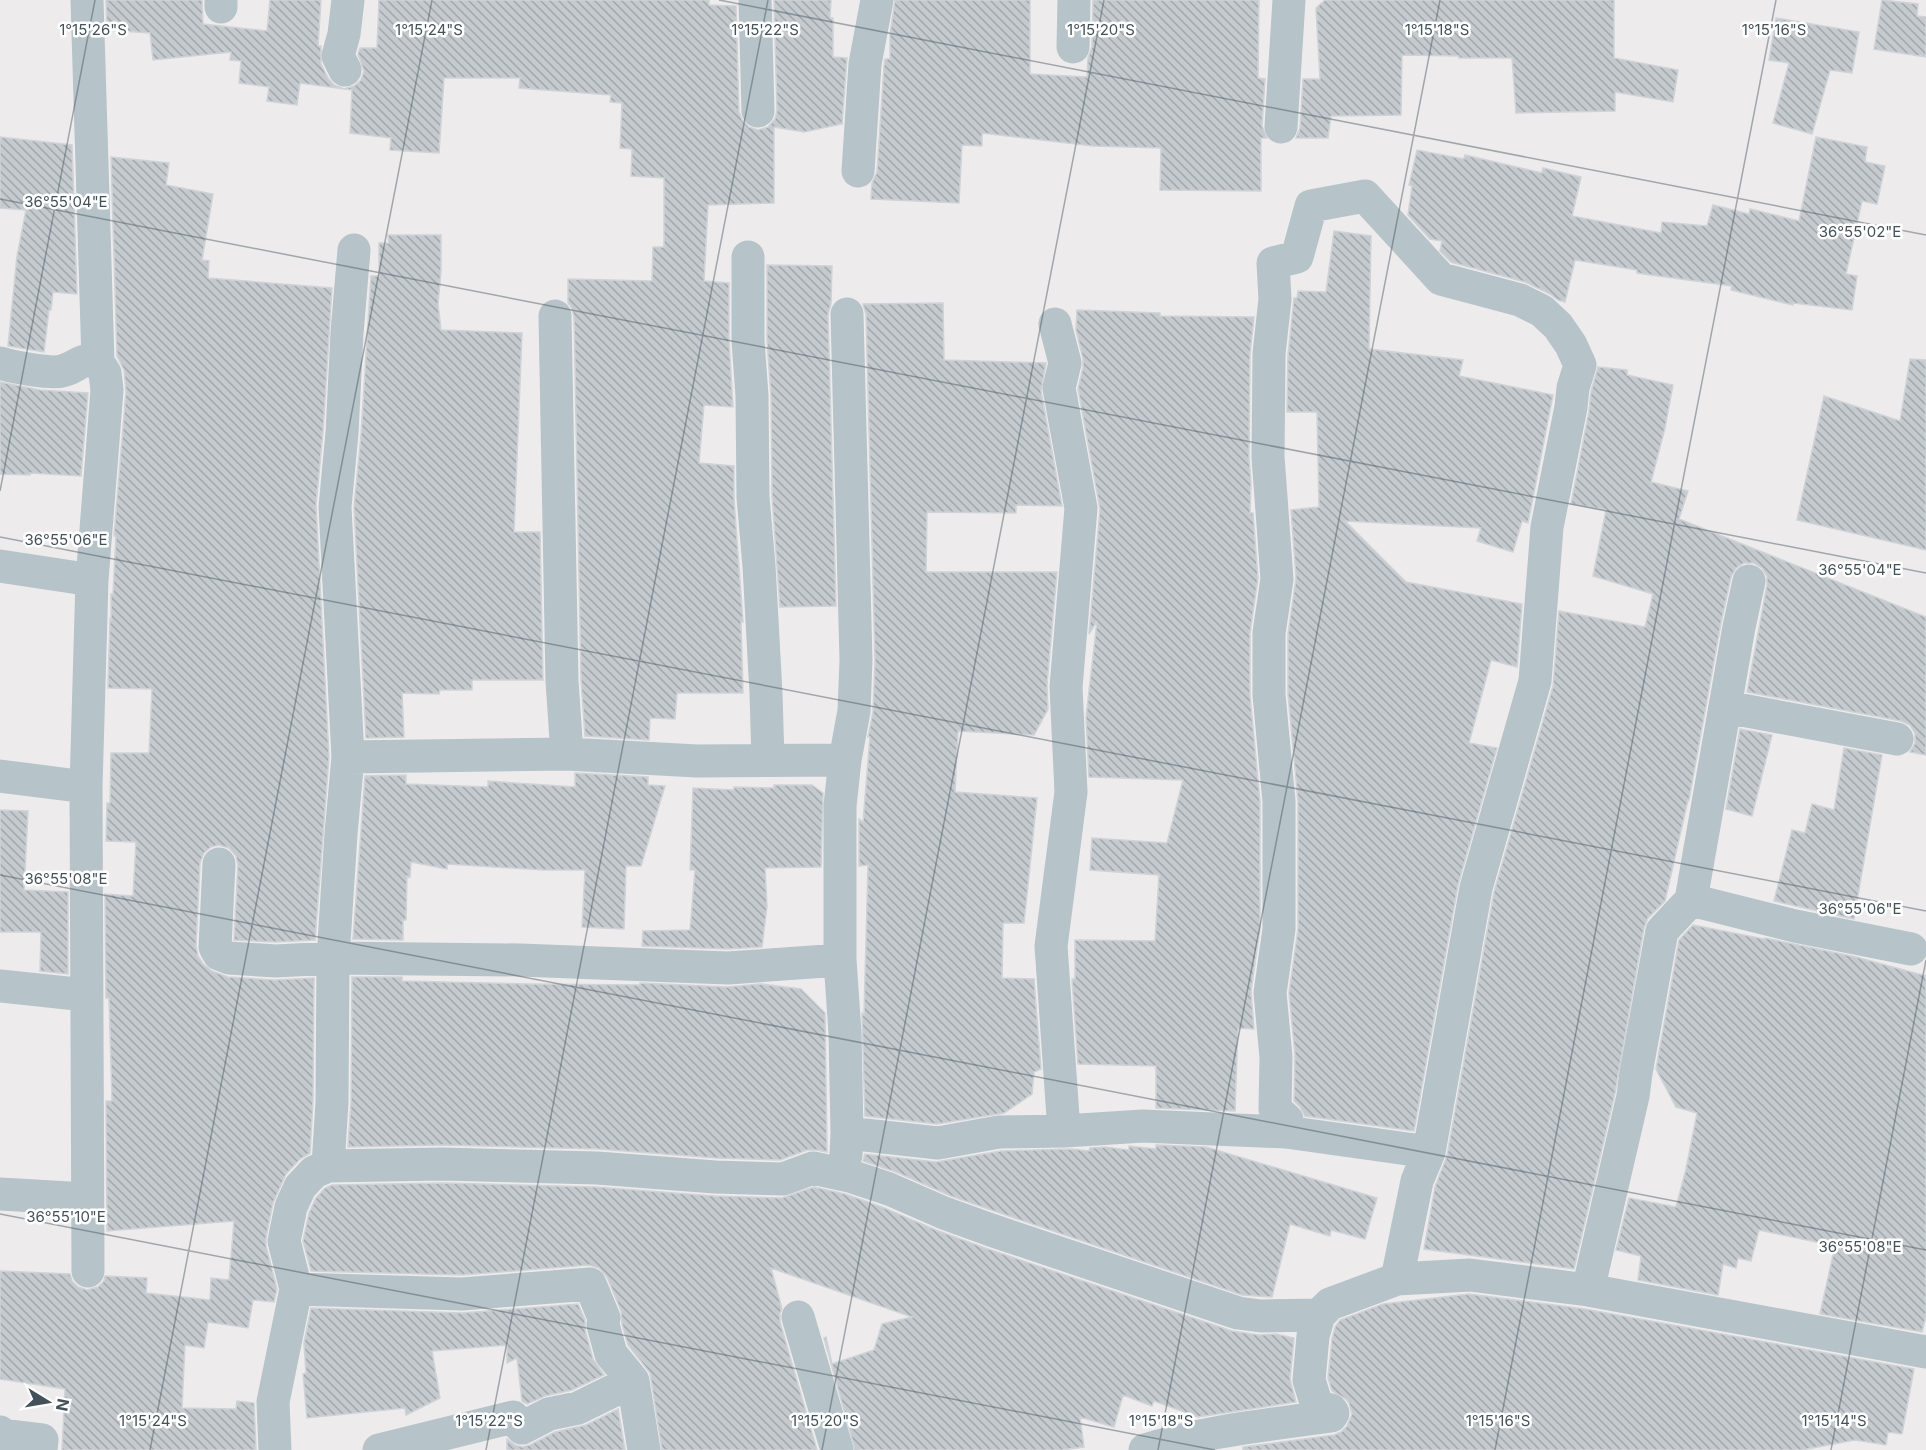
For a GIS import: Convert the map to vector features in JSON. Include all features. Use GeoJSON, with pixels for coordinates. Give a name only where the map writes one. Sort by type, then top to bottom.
{"type":"FeatureCollection","features":[{"type":"Feature","properties":{"kind":"street"},"geometry":{"type":"LineString","coordinates":[[87,0],[98,362],[105,373],[107,390],[92,580],[86,787],[88,1271]]}},
{"type":"Feature","properties":{"kind":"street"},"geometry":{"type":"LineString","coordinates":[[345,70],[338,56],[344,34],[348,0]]}},
{"type":"Feature","properties":{"kind":"street"},"geometry":{"type":"LineString","coordinates":[[755,0],[758,111]]}},
{"type":"Feature","properties":{"kind":"street"},"geometry":{"type":"LineString","coordinates":[[858,171],[865,63],[877,0]]}},
{"type":"Feature","properties":{"kind":"street"},"geometry":{"type":"LineString","coordinates":[[1073,47],[1074,0]]}},
{"type":"Feature","properties":{"kind":"street"},"geometry":{"type":"LineString","coordinates":[[1281,127],[1289,0]]}},
{"type":"Feature","properties":{"kind":"street"},"geometry":{"type":"LineString","coordinates":[[1286,1132],[1287,1120],[1275,1109],[1276,1057],[1270,993],[1279,929],[1279,801],[1269,695],[1269,633],[1277,579],[1268,458],[1269,354],[1275,299],[1273,263],[1297,256],[1311,206],[1365,196],[1441,279],[1520,300],[1542,311],[1558,326],[1571,345],[1580,365],[1573,387],[1571,407],[1546,527],[1535,681],[1476,888],[1430,1152],[1417,1181],[1397,1279]]}},
{"type":"Feature","properties":{"kind":"street"},"geometry":{"type":"LineString","coordinates":[[328,1166],[332,1102],[333,958],[348,757],[335,507],[354,250]]}},
{"type":"Feature","properties":{"kind":"street"},"geometry":{"type":"LineString","coordinates":[[748,257],[753,497],[766,682],[768,760]]}},
{"type":"Feature","properties":{"kind":"street"},"geometry":{"type":"LineString","coordinates":[[844,1175],[847,1133],[846,1033],[840,960],[840,806],[854,711],[856,660],[847,314]]}},
{"type":"Feature","properties":{"kind":"street"},"geometry":{"type":"LineString","coordinates":[[555,316],[562,681],[567,754]]}},
{"type":"Feature","properties":{"kind":"street"},"geometry":{"type":"LineString","coordinates":[[1055,324],[1065,363],[1059,388],[1081,508],[1066,687],[1071,792],[1051,946],[1064,1131]]}},
{"type":"Feature","properties":{"kind":"street"},"geometry":{"type":"LineString","coordinates":[[0,363],[14,368],[62,372],[87,360],[98,362]]}},
{"type":"Feature","properties":{"kind":"street"},"geometry":{"type":"LineString","coordinates":[[0,566],[92,580]]}},
{"type":"Feature","properties":{"kind":"street"},"geometry":{"type":"LineString","coordinates":[[1588,1290],[1633,1096],[1662,931],[1691,900],[1749,581]]}},
{"type":"Feature","properties":{"kind":"street"},"geometry":{"type":"LineString","coordinates":[[1726,707],[1897,739]]}},
{"type":"Feature","properties":{"kind":"street"},"geometry":{"type":"LineString","coordinates":[[348,757],[567,754],[697,761],[845,760]]}},
{"type":"Feature","properties":{"kind":"street"},"geometry":{"type":"LineString","coordinates":[[0,776],[86,787]]}},
{"type":"Feature","properties":{"kind":"street"},"geometry":{"type":"LineString","coordinates":[[219,864],[215,947],[219,954],[229,958],[276,962],[333,958],[520,960],[728,968],[840,960]]}},
{"type":"Feature","properties":{"kind":"street"},"geometry":{"type":"LineString","coordinates":[[1691,900],[1795,927],[1911,949]]}},
{"type":"Feature","properties":{"kind":"street"},"geometry":{"type":"LineString","coordinates":[[0,986],[86,995]]}},
{"type":"Feature","properties":{"kind":"street"},"geometry":{"type":"LineString","coordinates":[[847,1133],[938,1143],[999,1132],[1143,1126],[1286,1132],[1430,1152]]}},
{"type":"Feature","properties":{"kind":"street"},"geometry":{"type":"LineString","coordinates":[[275,1450],[273,1402],[296,1289],[284,1241],[291,1207],[300,1187],[314,1172],[328,1166],[443,1164],[597,1168],[715,1177],[783,1179],[813,1168],[889,1189],[944,1213],[1238,1313],[1261,1316],[1319,1315]]}},
{"type":"Feature","properties":{"kind":"street"},"geometry":{"type":"LineString","coordinates":[[0,1194],[87,1199]]}},
{"type":"Feature","properties":{"kind":"street"},"geometry":{"type":"LineString","coordinates":[[1145,1450],[1176,1440],[1229,1441],[1332,1415],[1331,1410],[1317,1406],[1309,1380],[1313,1336],[1319,1315],[1330,1304],[1397,1279],[1470,1275],[1588,1290],[1926,1352]]}},
{"type":"Feature","properties":{"kind":"street"},"geometry":{"type":"LineString","coordinates":[[296,1289],[462,1294],[590,1284],[604,1318],[603,1325],[611,1354],[633,1381],[644,1450]]}},
{"type":"Feature","properties":{"kind":"street"},"geometry":{"type":"LineString","coordinates":[[798,1317],[837,1450]]}},
{"type":"Feature","properties":{"kind":"street"},"geometry":{"type":"LineString","coordinates":[[379,1450],[513,1417],[522,1428],[549,1414],[578,1408],[633,1381]]}},
{"type":"Feature","properties":{"kind":"street"},"geometry":{"type":"LineString","coordinates":[[0,1432],[1,1436],[42,1440],[41,1450]]}},
{"type":"Feature","properties":{"kind":"building"},"geometry":{"type":"Polygon","coordinates":[[[106,0],[202,0],[203,24],[267,31],[270,0],[321,0],[318,46],[321,46],[321,64],[334,85],[344,89],[300,83],[297,105],[267,101],[269,87],[239,83],[241,61],[230,60],[231,52],[153,60],[150,33],[107,30],[106,0]]]}},
{"type":"Feature","properties":{"kind":"building"},"geometry":{"type":"Polygon","coordinates":[[[379,0],[709,0],[709,5],[736,6],[739,112],[742,120],[749,127],[758,130],[768,127],[775,119],[777,111],[774,0],[831,0],[833,57],[847,58],[842,124],[804,132],[774,127],[774,203],[708,205],[704,281],[729,283],[729,341],[733,407],[704,405],[699,463],[734,466],[734,499],[743,622],[741,622],[743,693],[677,693],[675,719],[650,718],[649,740],[585,736],[581,680],[574,316],[568,303],[568,279],[652,281],[653,247],[664,247],[664,178],[631,176],[632,149],[620,148],[622,103],[610,102],[611,95],[519,88],[520,78],[444,78],[439,153],[390,150],[391,138],[350,133],[352,90],[344,89],[354,86],[361,80],[364,71],[358,54],[360,48],[377,48],[379,0]]]}},
{"type":"Feature","properties":{"kind":"building"},"geometry":{"type":"Polygon","coordinates":[[[895,0],[1030,0],[1030,74],[1087,77],[1088,58],[1092,47],[1093,0],[1259,0],[1258,78],[1265,79],[1262,126],[1267,138],[1261,138],[1261,191],[1160,190],[1161,148],[1093,146],[982,133],[982,146],[962,145],[959,203],[871,199],[872,183],[877,172],[884,66],[885,59],[890,59],[890,34],[895,0]]]}},
{"type":"Feature","properties":{"kind":"building"},"geometry":{"type":"Polygon","coordinates":[[[1325,0],[1614,0],[1614,58],[1678,70],[1673,102],[1615,92],[1615,111],[1516,113],[1512,58],[1402,55],[1401,115],[1331,116],[1328,138],[1296,138],[1300,128],[1303,79],[1320,79],[1316,8],[1325,0]]]}},
{"type":"Feature","properties":{"kind":"building"},"geometry":{"type":"Polygon","coordinates":[[[1882,0],[1918,4],[1917,16],[1926,17],[1926,57],[1874,49],[1882,0]]]}},
{"type":"Feature","properties":{"kind":"building"},"geometry":{"type":"Polygon","coordinates":[[[1776,18],[1859,32],[1852,73],[1830,70],[1812,134],[1773,123],[1789,63],[1769,60],[1776,18]]]}},
{"type":"Feature","properties":{"kind":"building"},"geometry":{"type":"Polygon","coordinates":[[[0,137],[72,145],[77,294],[53,292],[44,352],[8,346],[17,256],[26,210],[0,208],[0,137]]]}},
{"type":"Feature","properties":{"kind":"building"},"geometry":{"type":"Polygon","coordinates":[[[1816,137],[1867,147],[1865,162],[1885,166],[1877,204],[1862,201],[1846,274],[1857,276],[1852,310],[1793,303],[1793,305],[1731,290],[1732,286],[1637,273],[1637,270],[1575,260],[1565,302],[1525,282],[1451,262],[1440,251],[1442,241],[1430,239],[1408,215],[1412,186],[1409,185],[1417,150],[1464,159],[1465,155],[1542,173],[1543,168],[1581,177],[1572,216],[1661,233],[1662,222],[1707,226],[1713,205],[1749,214],[1750,209],[1799,221],[1816,137]]]}},
{"type":"Feature","properties":{"kind":"building"},"geometry":{"type":"Polygon","coordinates":[[[111,157],[169,163],[166,185],[213,194],[202,260],[209,261],[208,278],[332,288],[316,505],[329,757],[315,940],[276,942],[234,940],[238,865],[236,856],[229,848],[219,845],[211,847],[204,853],[200,863],[196,946],[203,964],[212,971],[228,977],[275,980],[314,978],[313,1101],[310,1153],[300,1159],[286,1174],[273,1203],[266,1246],[277,1289],[274,1302],[253,1300],[248,1328],[208,1322],[204,1348],[185,1345],[182,1408],[236,1409],[237,1401],[254,1403],[256,1450],[62,1450],[65,1389],[0,1379],[0,1271],[70,1274],[72,1281],[78,1287],[87,1290],[98,1287],[104,1281],[105,1276],[147,1278],[146,1293],[210,1300],[211,1278],[229,1280],[234,1221],[107,1231],[106,1101],[112,1101],[109,998],[106,998],[105,894],[133,896],[136,842],[106,841],[107,803],[110,803],[111,753],[149,753],[152,689],[108,688],[111,594],[113,594],[116,536],[114,536],[126,391],[124,370],[117,356],[111,157]]]}},
{"type":"Feature","properties":{"kind":"building"},"geometry":{"type":"Polygon","coordinates":[[[1334,231],[1371,236],[1369,349],[1463,360],[1459,376],[1553,395],[1528,523],[1522,521],[1513,552],[1477,541],[1481,528],[1345,521],[1406,582],[1522,604],[1517,667],[1491,660],[1469,743],[1497,748],[1458,885],[1414,1131],[1305,1116],[1294,1101],[1295,1055],[1289,993],[1298,929],[1298,801],[1288,694],[1288,634],[1296,578],[1291,510],[1319,507],[1317,412],[1287,412],[1288,355],[1294,298],[1297,298],[1298,291],[1326,292],[1334,231]]]}},
{"type":"Feature","properties":{"kind":"building"},"geometry":{"type":"Polygon","coordinates":[[[388,235],[441,235],[438,304],[441,330],[522,333],[514,532],[540,532],[543,680],[472,680],[472,690],[440,690],[439,694],[402,693],[404,737],[366,738],[354,507],[371,276],[379,276],[379,243],[389,243],[388,235]]]}},
{"type":"Feature","properties":{"kind":"building"},"geometry":{"type":"Polygon","coordinates":[[[767,265],[832,266],[831,304],[828,314],[836,606],[780,607],[772,496],[767,265]]]}},
{"type":"Feature","properties":{"kind":"building"},"geometry":{"type":"Polygon","coordinates":[[[943,303],[944,360],[1046,363],[1041,391],[1062,506],[1016,505],[1016,513],[927,512],[926,572],[1057,572],[1047,685],[1048,709],[1034,735],[958,731],[955,792],[1037,798],[1024,923],[1003,923],[1002,978],[1034,979],[1041,1069],[1034,1072],[1032,1094],[1004,1113],[937,1124],[865,1116],[862,1013],[864,1015],[868,865],[859,866],[859,819],[863,822],[875,661],[866,314],[863,304],[943,303]]]}},
{"type":"Feature","properties":{"kind":"building"},"geometry":{"type":"Polygon","coordinates":[[[1077,310],[1160,313],[1160,316],[1254,317],[1250,354],[1249,457],[1250,513],[1253,513],[1258,578],[1250,633],[1250,695],[1260,802],[1260,928],[1251,991],[1254,1029],[1238,1028],[1235,1111],[1156,1108],[1156,1066],[1078,1064],[1072,979],[1075,979],[1075,940],[1155,941],[1159,875],[1090,870],[1092,838],[1167,843],[1183,780],[1089,777],[1086,717],[1097,621],[1089,634],[1100,509],[1078,389],[1083,359],[1076,330],[1077,310]]]}},
{"type":"Feature","properties":{"kind":"building"},"geometry":{"type":"Polygon","coordinates":[[[1910,359],[1926,360],[1926,550],[1797,520],[1824,396],[1900,421],[1910,359]]]}},
{"type":"Feature","properties":{"kind":"building"},"geometry":{"type":"Polygon","coordinates":[[[1598,367],[1627,370],[1627,375],[1673,385],[1651,482],[1688,491],[1679,519],[1926,617],[1926,755],[1910,752],[1915,743],[1915,733],[1910,725],[1901,721],[1747,692],[1767,576],[1762,568],[1754,563],[1744,563],[1736,568],[1731,577],[1721,623],[1689,800],[1665,901],[1648,918],[1644,928],[1615,1093],[1574,1269],[1424,1249],[1435,1187],[1447,1156],[1494,892],[1553,686],[1559,611],[1645,627],[1653,594],[1593,576],[1606,510],[1571,504],[1591,392],[1598,367]]]}},
{"type":"Feature","properties":{"kind":"building"},"geometry":{"type":"Polygon","coordinates":[[[0,382],[40,390],[88,393],[81,476],[0,474],[0,382]]]}},
{"type":"Feature","properties":{"kind":"building"},"geometry":{"type":"Polygon","coordinates":[[[1740,729],[1772,735],[1752,816],[1726,809],[1740,729]]]}},
{"type":"Feature","properties":{"kind":"building"},"geometry":{"type":"Polygon","coordinates":[[[1844,748],[1882,755],[1854,919],[1774,901],[1792,830],[1805,833],[1812,804],[1834,810],[1844,748]]]}},
{"type":"Feature","properties":{"kind":"building"},"geometry":{"type":"Polygon","coordinates":[[[575,773],[648,777],[648,785],[665,786],[641,866],[626,866],[624,929],[582,927],[585,870],[543,870],[447,864],[447,869],[411,862],[410,877],[407,876],[403,940],[353,939],[365,776],[406,775],[406,784],[488,787],[488,781],[575,787],[575,773]]]}},
{"type":"Feature","properties":{"kind":"building"},"geometry":{"type":"Polygon","coordinates":[[[774,785],[812,785],[823,793],[821,867],[765,868],[767,906],[762,947],[728,949],[642,946],[643,931],[690,930],[695,870],[690,870],[693,788],[734,790],[734,787],[774,788],[774,785]]]}},
{"type":"Feature","properties":{"kind":"building"},"geometry":{"type":"Polygon","coordinates":[[[0,810],[28,811],[24,890],[68,892],[68,974],[40,971],[41,932],[0,932],[0,810]]]}},
{"type":"Feature","properties":{"kind":"building"},"geometry":{"type":"Polygon","coordinates":[[[1693,925],[1856,957],[1926,976],[1926,1316],[1922,1332],[1820,1314],[1835,1246],[1759,1230],[1751,1261],[1738,1258],[1736,1268],[1723,1264],[1718,1295],[1638,1280],[1641,1256],[1616,1250],[1629,1198],[1676,1207],[1686,1169],[1697,1113],[1676,1107],[1656,1069],[1679,940],[1693,925]]]}},
{"type":"Feature","properties":{"kind":"building"},"geometry":{"type":"Polygon","coordinates":[[[352,977],[402,977],[402,981],[528,984],[640,985],[640,983],[727,987],[761,984],[801,989],[825,1013],[827,1152],[807,1150],[780,1160],[716,1158],[598,1149],[443,1145],[348,1147],[351,1102],[352,977]]]}},
{"type":"Feature","properties":{"kind":"building"},"geometry":{"type":"Polygon","coordinates":[[[1156,1145],[1206,1147],[1377,1198],[1365,1239],[1331,1230],[1330,1236],[1290,1224],[1272,1297],[1242,1295],[951,1196],[896,1172],[863,1161],[865,1154],[936,1162],[1001,1151],[1072,1149],[1089,1151],[1090,1148],[1105,1147],[1129,1150],[1129,1146],[1156,1149],[1156,1145]]]}},
{"type":"Feature","properties":{"kind":"building"},"geometry":{"type":"Polygon","coordinates":[[[443,1183],[596,1187],[714,1196],[782,1198],[814,1187],[845,1194],[985,1248],[1232,1331],[1259,1335],[1276,1334],[1294,1338],[1290,1379],[1296,1402],[1198,1417],[1154,1401],[1152,1406],[1123,1395],[1114,1427],[1080,1417],[1084,1447],[1061,1450],[855,1450],[824,1338],[826,1337],[832,1364],[874,1350],[882,1324],[912,1317],[771,1268],[782,1309],[780,1322],[817,1450],[662,1450],[650,1373],[628,1345],[621,1311],[607,1277],[599,1268],[589,1265],[462,1275],[311,1271],[303,1241],[309,1213],[316,1198],[325,1188],[332,1185],[443,1183]]]}},
{"type":"Feature","properties":{"kind":"building"},"geometry":{"type":"Polygon","coordinates":[[[1469,1294],[1585,1309],[1914,1369],[1902,1434],[1888,1432],[1886,1445],[1855,1440],[1802,1450],[1243,1450],[1243,1447],[1334,1435],[1347,1426],[1352,1414],[1349,1403],[1332,1391],[1328,1378],[1332,1339],[1335,1327],[1340,1320],[1383,1304],[1469,1294]]]}},
{"type":"Feature","properties":{"kind":"building"},"geometry":{"type":"Polygon","coordinates":[[[578,1304],[585,1320],[585,1330],[593,1359],[604,1375],[572,1390],[545,1396],[527,1404],[522,1401],[517,1358],[507,1363],[507,1345],[432,1351],[440,1398],[406,1415],[405,1408],[307,1418],[303,1374],[306,1373],[304,1343],[311,1308],[462,1313],[578,1304]]]}},
{"type":"Feature","properties":{"kind":"building"},"geometry":{"type":"Polygon","coordinates":[[[618,1409],[625,1450],[507,1450],[507,1439],[522,1447],[530,1445],[555,1432],[586,1425],[618,1409]]]}}]}
